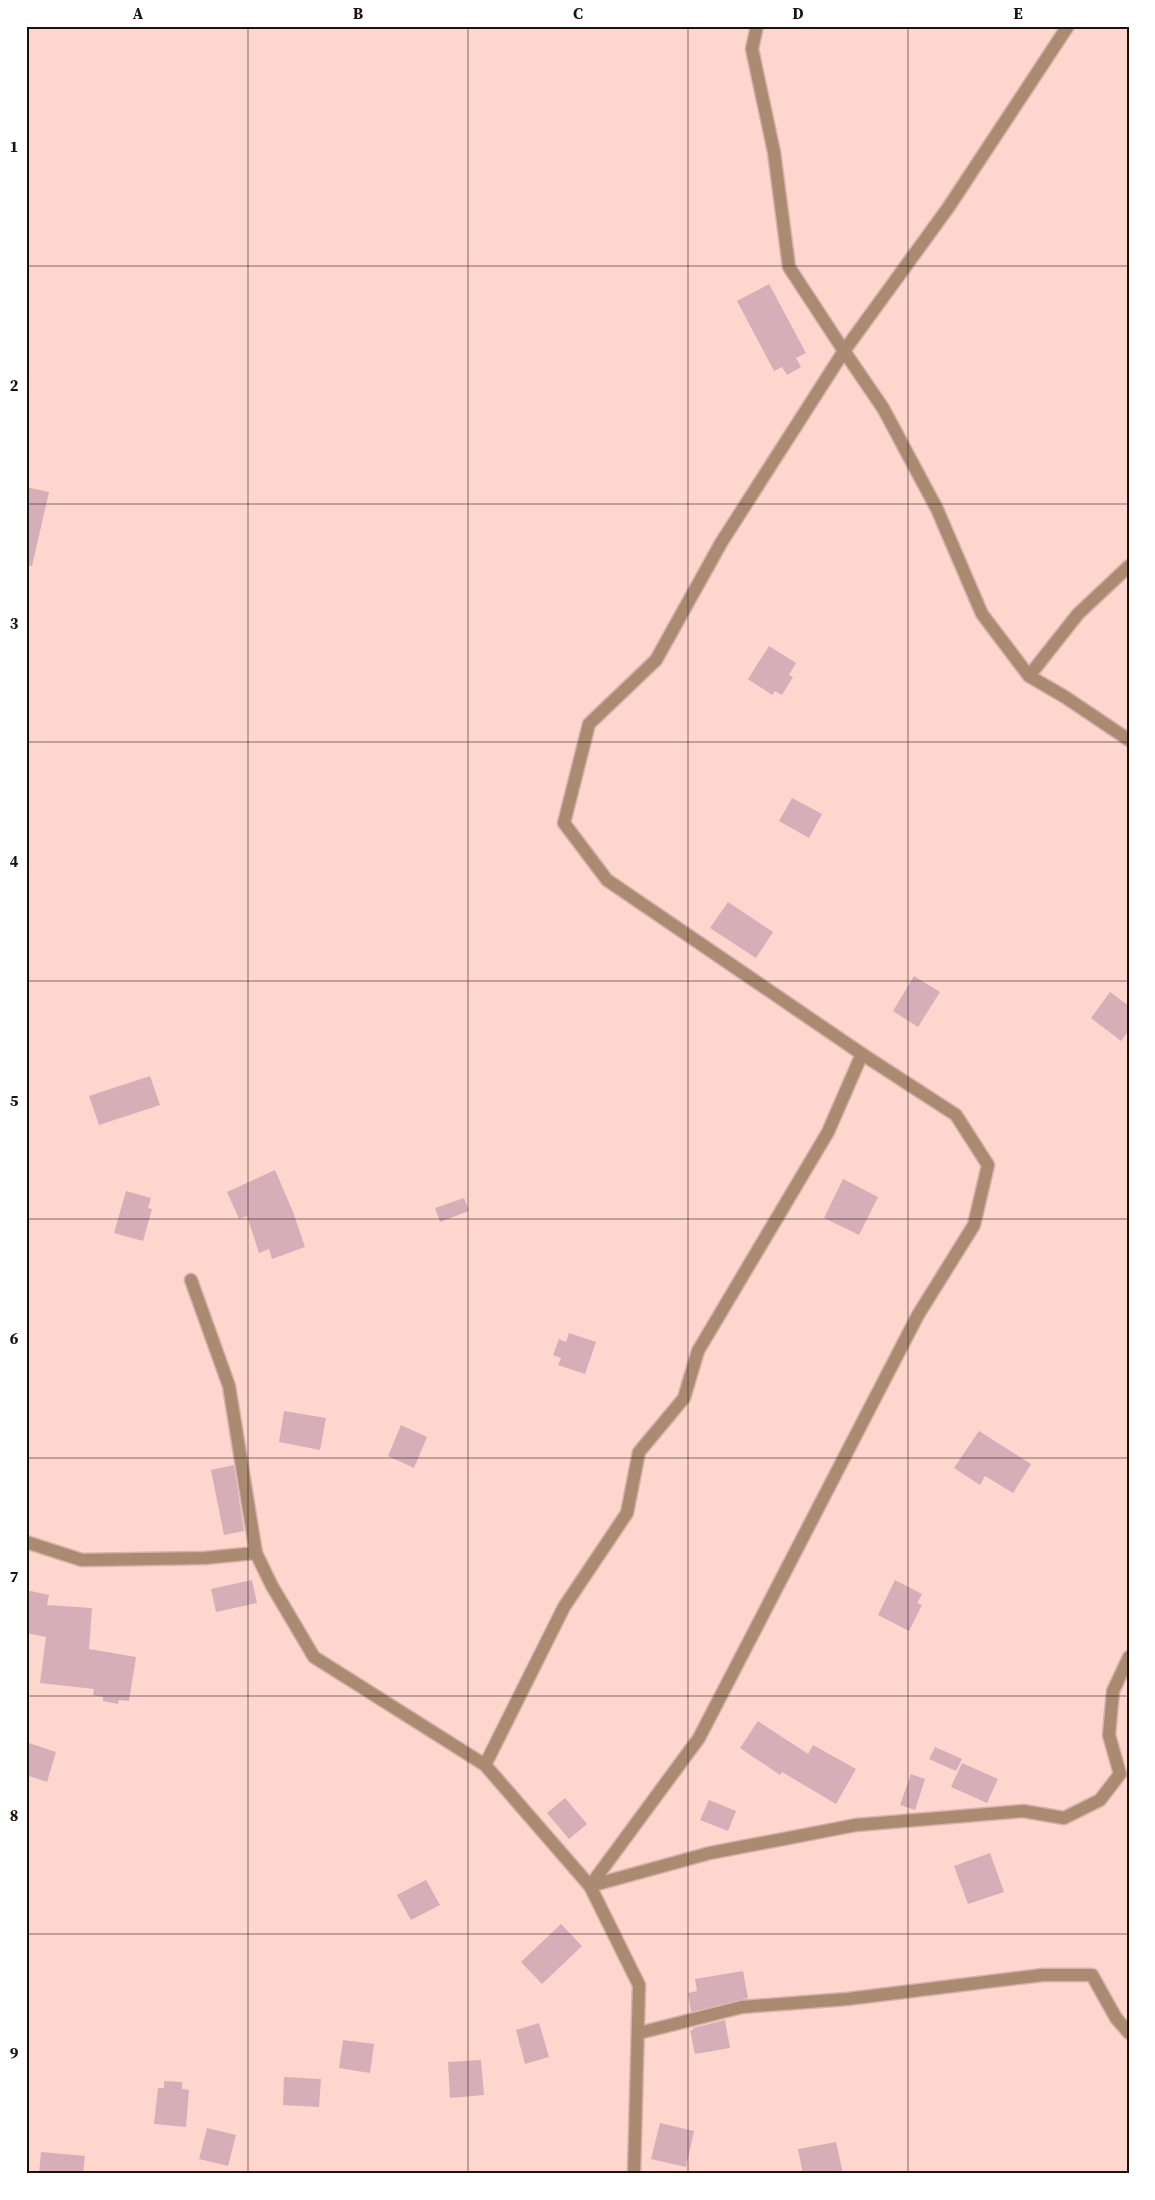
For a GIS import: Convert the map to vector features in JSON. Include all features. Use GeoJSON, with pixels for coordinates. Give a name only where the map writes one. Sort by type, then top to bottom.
{"type":"FeatureCollection","features":[{"type":"Feature","properties":{"kind":"street"},"geometry":{"type":"LineString","coordinates":[[756,26],[752,50],[774,152],[789,267],[883,408],[938,509],[982,614],[1030,676],[1129,740]]}},
{"type":"Feature","properties":{"kind":"street"},"geometry":{"type":"LineString","coordinates":[[590,1886],[699,1738],[918,1315],[974,1225],[988,1165],[956,1115],[862,1054],[607,880],[564,823],[589,724],[656,660],[721,543],[844,351],[948,208],[1068,26]]}},
{"type":"Feature","properties":{"kind":"street"},"geometry":{"type":"LineString","coordinates":[[1030,676],[1078,614],[1129,566]]}},
{"type":"Feature","properties":{"kind":"street"},"geometry":{"type":"LineString","coordinates":[[485,1765],[564,1607],[627,1513],[639,1452],[684,1398],[698,1351],[828,1132],[862,1054]]}},
{"type":"Feature","properties":{"kind":"street"},"geometry":{"type":"LineString","coordinates":[[191,1280],[229,1386],[256,1553],[272,1586],[314,1657],[485,1765],[590,1886],[639,1985],[634,2174]]}},
{"type":"Feature","properties":{"kind":"street"},"geometry":{"type":"LineString","coordinates":[[26,1542],[82,1560],[205,1558],[256,1553]]}},
{"type":"Feature","properties":{"kind":"street"},"geometry":{"type":"LineString","coordinates":[[590,1886],[710,1853],[856,1825],[1023,1810],[1064,1818],[1100,1800],[1120,1774],[1110,1735],[1113,1691],[1129,1657]]}},
{"type":"Feature","properties":{"kind":"street"},"geometry":{"type":"LineString","coordinates":[[639,2033],[742,2007],[847,1998],[1043,1975],[1092,1975],[1116,2018],[1129,2033]]}},
{"type":"Feature","properties":{"kind":"building"},"geometry":{"type":"Polygon","coordinates":[[[769,284],[806,353],[796,358],[801,367],[787,375],[782,367],[774,371],[737,301],[769,284]]]}},
{"type":"Feature","properties":{"kind":"building"},"geometry":{"type":"Polygon","coordinates":[[[26,487],[49,492],[32,566],[26,565],[26,487]]]}},
{"type":"Feature","properties":{"kind":"building"},"geometry":{"type":"Polygon","coordinates":[[[769,646],[796,663],[789,675],[793,677],[782,695],[775,691],[772,695],[748,679],[769,646]]]}},
{"type":"Feature","properties":{"kind":"building"},"geometry":{"type":"Polygon","coordinates":[[[792,798],[822,814],[809,838],[779,821],[792,798]]]}},
{"type":"Feature","properties":{"kind":"building"},"geometry":{"type":"Polygon","coordinates":[[[728,902],[773,932],[756,958],[710,928],[728,902]]]}},
{"type":"Feature","properties":{"kind":"building"},"geometry":{"type":"Polygon","coordinates":[[[914,976],[940,992],[918,1027],[893,1011],[914,976]]]}},
{"type":"Feature","properties":{"kind":"building"},"geometry":{"type":"Polygon","coordinates":[[[1110,992],[1129,1006],[1129,1030],[1121,1041],[1091,1018],[1110,992]]]}},
{"type":"Feature","properties":{"kind":"building"},"geometry":{"type":"Polygon","coordinates":[[[150,1076],[160,1105],[99,1125],[89,1096],[150,1076]]]}},
{"type":"Feature","properties":{"kind":"building"},"geometry":{"type":"Polygon","coordinates":[[[275,1170],[293,1212],[305,1247],[272,1259],[269,1249],[259,1253],[247,1216],[239,1219],[227,1192],[275,1170]]]}},
{"type":"Feature","properties":{"kind":"building"},"geometry":{"type":"Polygon","coordinates":[[[843,1179],[878,1197],[859,1235],[824,1218],[843,1179]]]}},
{"type":"Feature","properties":{"kind":"building"},"geometry":{"type":"Polygon","coordinates":[[[126,1191],[151,1198],[148,1208],[152,1209],[143,1241],[114,1233],[126,1191]]]}},
{"type":"Feature","properties":{"kind":"building"},"geometry":{"type":"Polygon","coordinates":[[[464,1198],[469,1211],[440,1222],[435,1208],[464,1198]]]}},
{"type":"Feature","properties":{"kind":"building"},"geometry":{"type":"Polygon","coordinates":[[[569,1333],[596,1342],[585,1374],[558,1365],[561,1358],[553,1355],[559,1339],[566,1342],[569,1333]]]}},
{"type":"Feature","properties":{"kind":"building"},"geometry":{"type":"Polygon","coordinates":[[[284,1411],[326,1418],[320,1450],[279,1442],[284,1411]]]}},
{"type":"Feature","properties":{"kind":"building"},"geometry":{"type":"Polygon","coordinates":[[[401,1425],[427,1437],[414,1468],[388,1456],[401,1425]]]}},
{"type":"Feature","properties":{"kind":"building"},"geometry":{"type":"Polygon","coordinates":[[[979,1431],[1031,1464],[1013,1493],[985,1476],[980,1485],[954,1468],[979,1431]]]}},
{"type":"Feature","properties":{"kind":"building"},"geometry":{"type":"Polygon","coordinates":[[[234,1465],[244,1531],[224,1535],[211,1470],[234,1465]]]}},
{"type":"Feature","properties":{"kind":"building"},"geometry":{"type":"Polygon","coordinates":[[[252,1580],[257,1603],[216,1612],[211,1589],[252,1580]]]}},
{"type":"Feature","properties":{"kind":"building"},"geometry":{"type":"Polygon","coordinates":[[[895,1580],[922,1594],[917,1603],[922,1605],[909,1631],[878,1615],[895,1580]]]}},
{"type":"Feature","properties":{"kind":"building"},"geometry":{"type":"Polygon","coordinates":[[[26,1590],[49,1595],[47,1605],[92,1608],[89,1649],[136,1657],[129,1701],[119,1700],[118,1704],[103,1701],[103,1697],[93,1695],[94,1689],[40,1683],[46,1637],[26,1633],[26,1590]]]}},
{"type":"Feature","properties":{"kind":"building"},"geometry":{"type":"Polygon","coordinates":[[[758,1721],[808,1754],[813,1745],[856,1769],[836,1804],[782,1772],[780,1775],[740,1748],[758,1721]]]}},
{"type":"Feature","properties":{"kind":"building"},"geometry":{"type":"Polygon","coordinates":[[[26,1742],[56,1752],[47,1782],[26,1775],[26,1742]]]}},
{"type":"Feature","properties":{"kind":"building"},"geometry":{"type":"Polygon","coordinates":[[[935,1747],[962,1759],[956,1771],[929,1759],[935,1747]]]}},
{"type":"Feature","properties":{"kind":"building"},"geometry":{"type":"Polygon","coordinates":[[[962,1763],[998,1779],[987,1803],[951,1787],[962,1763]]]}},
{"type":"Feature","properties":{"kind":"building"},"geometry":{"type":"Polygon","coordinates":[[[911,1774],[925,1779],[915,1810],[900,1805],[911,1774]]]}},
{"type":"Feature","properties":{"kind":"building"},"geometry":{"type":"Polygon","coordinates":[[[565,1798],[587,1824],[569,1839],[547,1813],[565,1798]]]}},
{"type":"Feature","properties":{"kind":"building"},"geometry":{"type":"Polygon","coordinates":[[[709,1800],[736,1811],[728,1831],[700,1820],[709,1800]]]}},
{"type":"Feature","properties":{"kind":"building"},"geometry":{"type":"Polygon","coordinates":[[[990,1853],[1004,1892],[968,1904],[954,1866],[990,1853]]]}},
{"type":"Feature","properties":{"kind":"building"},"geometry":{"type":"Polygon","coordinates":[[[426,1880],[440,1905],[411,1920],[397,1895],[426,1880]]]}},
{"type":"Feature","properties":{"kind":"building"},"geometry":{"type":"Polygon","coordinates":[[[561,1924],[582,1946],[542,1984],[521,1962],[561,1924]]]}},
{"type":"Feature","properties":{"kind":"building"},"geometry":{"type":"Polygon","coordinates":[[[743,1971],[748,1998],[691,2012],[688,1993],[697,1991],[695,1979],[743,1971]]]}},
{"type":"Feature","properties":{"kind":"building"},"geometry":{"type":"Polygon","coordinates":[[[725,2020],[730,2048],[695,2054],[690,2030],[725,2020]]]}},
{"type":"Feature","properties":{"kind":"building"},"geometry":{"type":"Polygon","coordinates":[[[539,2023],[549,2057],[525,2064],[516,2030],[539,2023]]]}},
{"type":"Feature","properties":{"kind":"building"},"geometry":{"type":"Polygon","coordinates":[[[343,2040],[374,2044],[370,2073],[339,2068],[343,2040]]]}},
{"type":"Feature","properties":{"kind":"building"},"geometry":{"type":"Polygon","coordinates":[[[481,2060],[484,2095],[450,2098],[448,2062],[481,2060]]]}},
{"type":"Feature","properties":{"kind":"building"},"geometry":{"type":"Polygon","coordinates":[[[284,2077],[321,2079],[319,2107],[283,2105],[284,2077]]]}},
{"type":"Feature","properties":{"kind":"building"},"geometry":{"type":"Polygon","coordinates":[[[164,2081],[182,2082],[182,2089],[189,2090],[186,2127],[154,2124],[158,2088],[164,2088],[164,2081]]]}},
{"type":"Feature","properties":{"kind":"building"},"geometry":{"type":"Polygon","coordinates":[[[660,2123],[694,2131],[686,2167],[651,2159],[660,2123]]]}},
{"type":"Feature","properties":{"kind":"building"},"geometry":{"type":"Polygon","coordinates":[[[207,2128],[236,2135],[228,2166],[199,2159],[207,2128]]]}},
{"type":"Feature","properties":{"kind":"building"},"geometry":{"type":"Polygon","coordinates":[[[836,2142],[843,2174],[803,2174],[798,2149],[836,2142]]]}},
{"type":"Feature","properties":{"kind":"building"},"geometry":{"type":"Polygon","coordinates":[[[41,2152],[85,2156],[83,2174],[39,2174],[41,2152]]]}}]}
